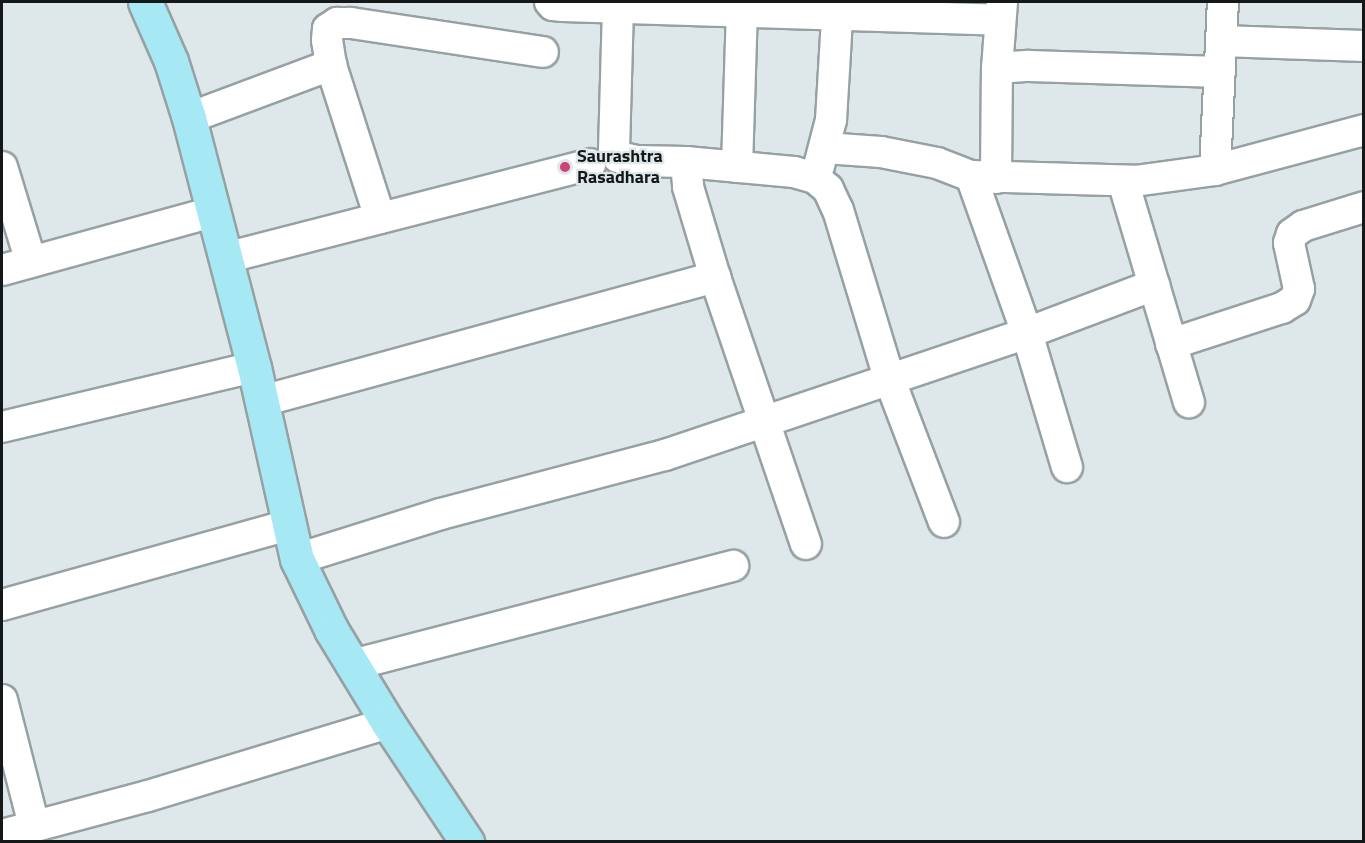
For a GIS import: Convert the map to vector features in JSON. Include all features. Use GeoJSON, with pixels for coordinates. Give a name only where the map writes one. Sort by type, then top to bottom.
{"type":"FeatureCollection","features":[{"type":"Feature","properties":{"kind":"main road"},"geometry":{"type":"LineString","coordinates":[[145,2],[171,61],[189,118],[254,367],[297,559],[332,631],[352,665],[467,842]]}},
{"type":"Feature","properties":{"kind":"street"},"geometry":{"type":"LineString","coordinates":[[550,2],[553,5],[618,7],[693,5],[742,10],[838,7],[1000,11],[997,68],[984,177],[1067,467]]}},
{"type":"Feature","properties":{"kind":"street"},"geometry":{"type":"LineString","coordinates":[[1215,170],[1223,2]]}},
{"type":"Feature","properties":{"kind":"street"},"geometry":{"type":"LineString","coordinates":[[618,7],[614,149],[618,157],[794,172],[815,178],[828,189],[838,210],[889,378],[944,522]]}},
{"type":"Feature","properties":{"kind":"street"},"geometry":{"type":"LineString","coordinates":[[815,178],[831,120],[838,7]]}},
{"type":"Feature","properties":{"kind":"street"},"geometry":{"type":"LineString","coordinates":[[737,167],[742,10]]}},
{"type":"Feature","properties":{"kind":"street"},"geometry":{"type":"LineString","coordinates":[[380,218],[331,65],[327,40],[328,29],[338,22],[543,52]]}},
{"type":"Feature","properties":{"kind":"street"},"geometry":{"type":"LineString","coordinates":[[1221,41],[1364,46]]}},
{"type":"Feature","properties":{"kind":"street"},"geometry":{"type":"LineString","coordinates":[[189,118],[331,65]]}},
{"type":"Feature","properties":{"kind":"street"},"geometry":{"type":"LineString","coordinates":[[997,68],[1029,66],[1220,72]]}},
{"type":"Feature","properties":{"kind":"street"},"geometry":{"type":"LineString","coordinates":[[825,148],[881,152],[937,163],[984,177],[1123,181],[1178,177],[1215,170],[1364,130]]}},
{"type":"Feature","properties":{"kind":"street"},"geometry":{"type":"LineString","coordinates":[[686,162],[688,187],[715,277],[806,544]]}},
{"type":"Feature","properties":{"kind":"street"},"geometry":{"type":"LineString","coordinates":[[225,258],[590,164]]}},
{"type":"Feature","properties":{"kind":"street"},"geometry":{"type":"LineString","coordinates":[[2,167],[31,262]]}},
{"type":"Feature","properties":{"kind":"street"},"geometry":{"type":"LineString","coordinates":[[1123,181],[1189,402]]}},
{"type":"Feature","properties":{"kind":"street"},"geometry":{"type":"LineString","coordinates":[[1172,344],[1282,308],[1295,300],[1299,289],[1289,243],[1292,234],[1303,226],[1364,207]]}},
{"type":"Feature","properties":{"kind":"street"},"geometry":{"type":"LineString","coordinates":[[2,270],[212,212]]}},
{"type":"Feature","properties":{"kind":"street"},"geometry":{"type":"LineString","coordinates":[[262,400],[715,277]]}},
{"type":"Feature","properties":{"kind":"street"},"geometry":{"type":"LineString","coordinates":[[297,559],[441,514],[665,455],[1027,333],[1154,285]]}},
{"type":"Feature","properties":{"kind":"street"},"geometry":{"type":"LineString","coordinates":[[2,427],[254,367]]}},
{"type":"Feature","properties":{"kind":"street"},"geometry":{"type":"LineString","coordinates":[[2,605],[289,525]]}},
{"type":"Feature","properties":{"kind":"street"},"geometry":{"type":"LineString","coordinates":[[352,665],[733,566]]}},
{"type":"Feature","properties":{"kind":"street"},"geometry":{"type":"LineString","coordinates":[[2,700],[34,826]]}},
{"type":"Feature","properties":{"kind":"street"},"geometry":{"type":"LineString","coordinates":[[2,835],[148,796],[388,723]]}},
{"type":"Feature","properties":{"kind":"place","name":"Saurashtra Rasadhara"},"geometry":{"type":"Point","coordinates":[565,167]}}]}
